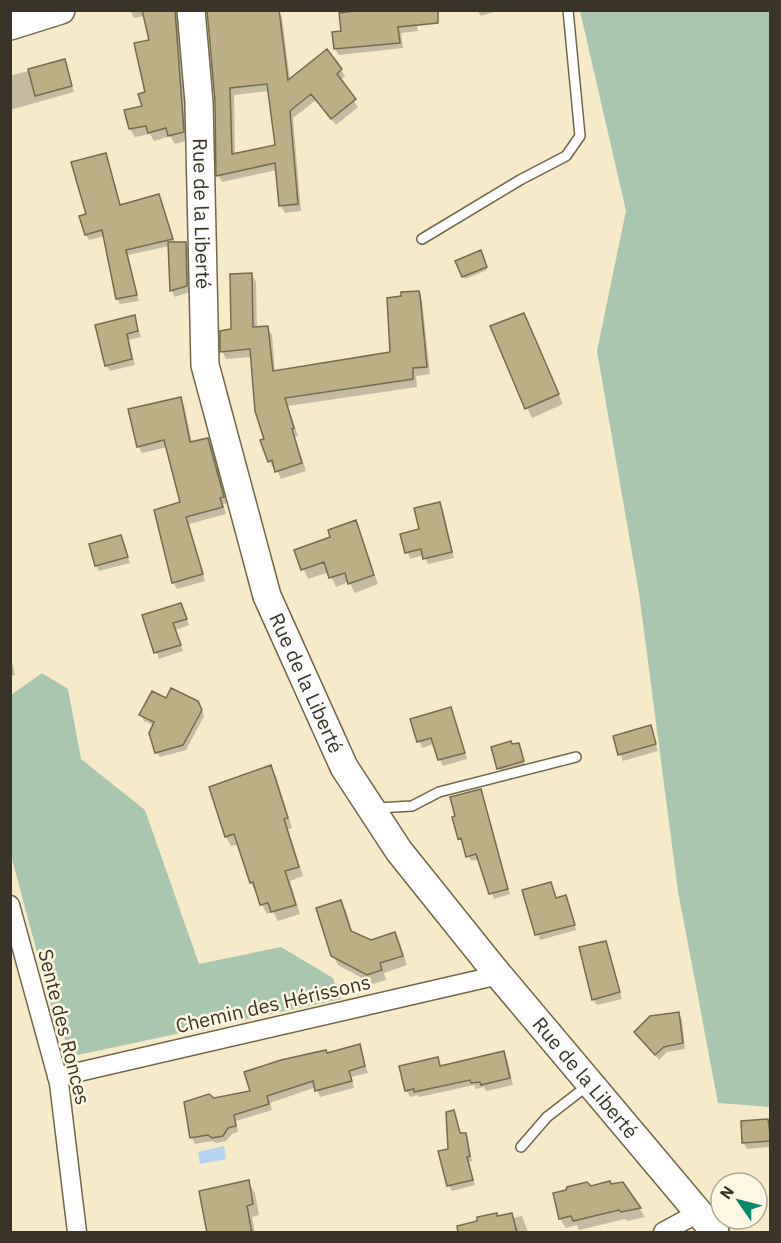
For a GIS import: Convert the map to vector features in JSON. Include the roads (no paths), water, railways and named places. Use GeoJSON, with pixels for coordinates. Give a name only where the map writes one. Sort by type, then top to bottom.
{"type":"FeatureCollection","features":[{"type":"Feature","properties":{"kind":"street"},"geometry":{"type":"LineString","coordinates":[[10,26],[61,10]]}},
{"type":"Feature","properties":{"kind":"street","name":"Rue de la Liberté"},"geometry":{"type":"LineString","coordinates":[[191,10],[199,102],[206,365],[267,596],[344,767],[399,851],[589,1084],[707,1223]]}},
{"type":"Feature","properties":{"kind":"street","name":"Sente des Ronces"},"geometry":{"type":"LineString","coordinates":[[10,905],[57,1077],[77,1233]]}},
{"type":"Feature","properties":{"kind":"street","name":"Chemin des Hérissons"},"geometry":{"type":"LineString","coordinates":[[57,1077],[499,975]]}},
{"type":"Feature","properties":{"kind":"street"},"geometry":{"type":"LineString","coordinates":[[663,1233],[707,1223]]}},
{"type":"Feature","properties":{"kind":"lane"},"geometry":{"type":"LineString","coordinates":[[422,239],[520,180],[566,156],[580,136],[568,10]]}},
{"type":"Feature","properties":{"kind":"lane"},"geometry":{"type":"LineString","coordinates":[[371,808],[412,806],[439,792],[576,757]]}},
{"type":"Feature","properties":{"kind":"lane"},"geometry":{"type":"LineString","coordinates":[[522,1147],[547,1117],[589,1084]]}},
{"type":"Feature","properties":{"kind":"water"},"geometry":{"type":"Polygon","coordinates":[[[224,1146],[226,1159],[200,1164],[198,1152],[224,1146]]]}}]}
